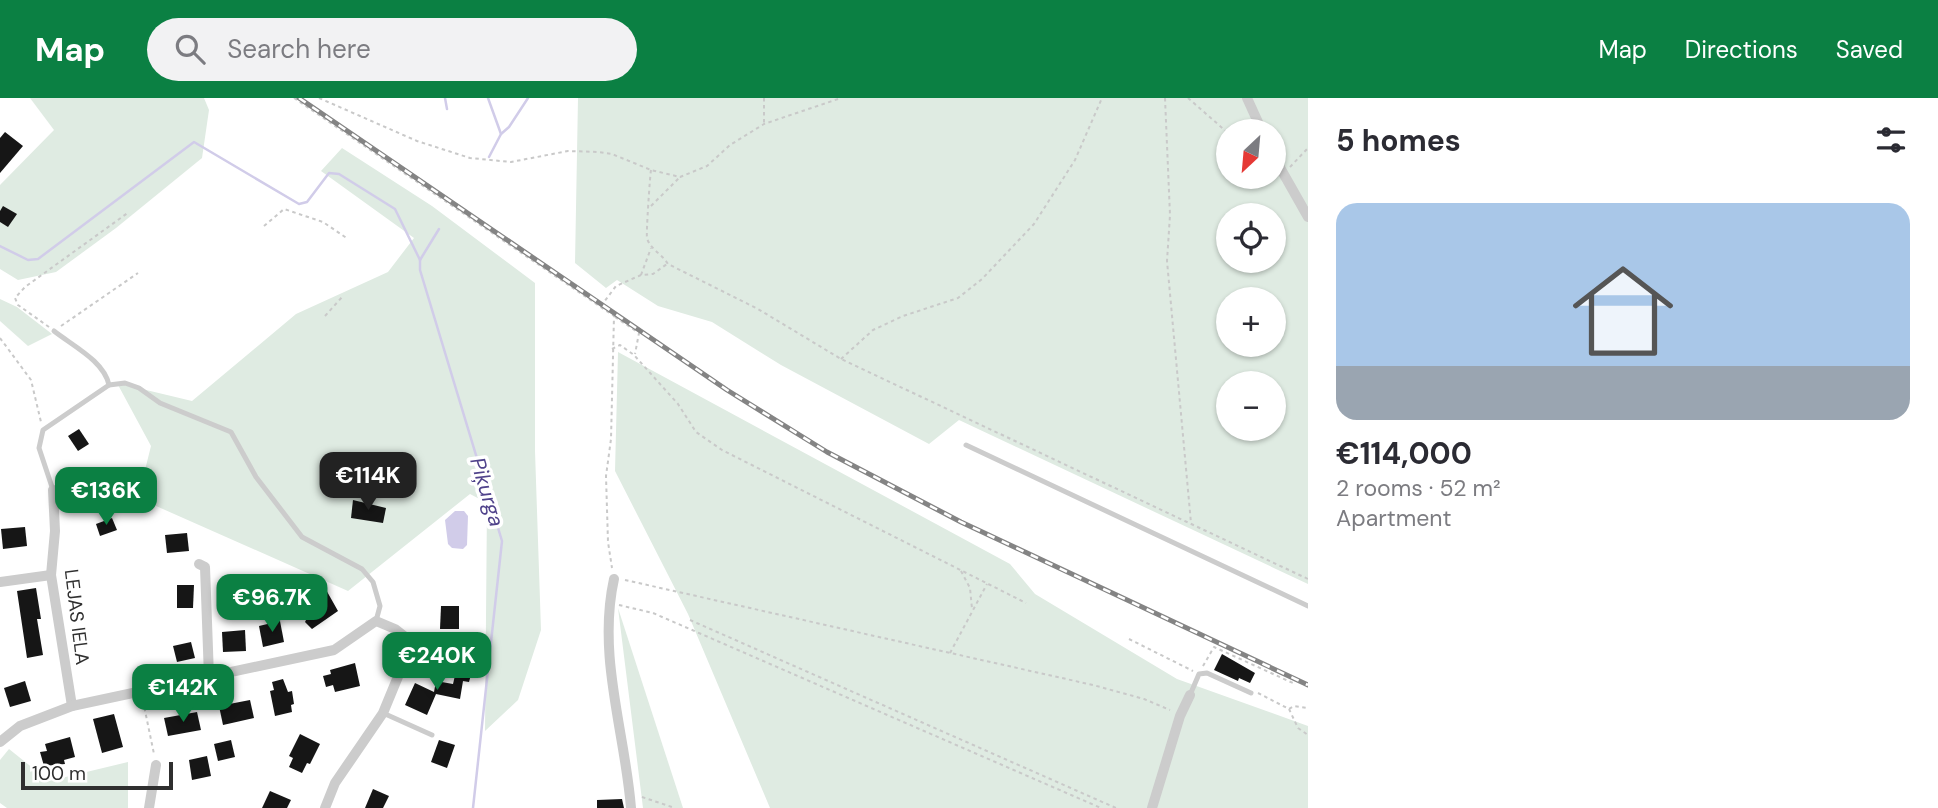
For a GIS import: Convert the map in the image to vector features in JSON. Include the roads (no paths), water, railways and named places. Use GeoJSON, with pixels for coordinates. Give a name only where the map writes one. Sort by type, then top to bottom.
{"type":"FeatureCollection","features":[{"type":"Feature","properties":{"kind":"street"},"geometry":{"type":"LineString","coordinates":[[1247,98],[1257,119]]}},
{"type":"Feature","properties":{"kind":"street"},"geometry":{"type":"LineString","coordinates":[[1286,181],[1308,217]]}},
{"type":"Feature","properties":{"kind":"street","name":"LEJAS IELA"},"geometry":{"type":"LineString","coordinates":[[53,490],[55,531],[51,575],[72,706]]}},
{"type":"Feature","properties":{"kind":"street"},"geometry":{"type":"LineString","coordinates":[[199,564],[205,567],[209,677]]}},
{"type":"Feature","properties":{"kind":"street"},"geometry":{"type":"LineString","coordinates":[[0,582],[51,575]]}},
{"type":"Feature","properties":{"kind":"street"},"geometry":{"type":"LineString","coordinates":[[614,579],[608,604],[609,654],[616,716],[628,766],[631,808]]}},
{"type":"Feature","properties":{"kind":"street"},"geometry":{"type":"LineString","coordinates":[[0,742],[20,726],[72,706],[334,650],[376,621],[395,629],[410,640],[409,650],[383,713],[335,783],[325,808]]}},
{"type":"Feature","properties":{"kind":"street"},"geometry":{"type":"LineString","coordinates":[[1152,808],[1180,716],[1190,695]]}},
{"type":"Feature","properties":{"kind":"street"},"geometry":{"type":"LineString","coordinates":[[149,808],[156,765]]}},
{"type":"Feature","properties":{"kind":"lane"},"geometry":{"type":"LineString","coordinates":[[57,329],[101,366],[109,385]]}},
{"type":"Feature","properties":{"kind":"lane"},"geometry":{"type":"LineString","coordinates":[[53,490],[39,448],[43,430],[109,385],[125,383],[139,388],[160,403],[231,432],[256,477],[302,537],[362,569],[373,583],[380,606],[376,621]]}},
{"type":"Feature","properties":{"kind":"lane"},"geometry":{"type":"LineString","coordinates":[[966,446],[1308,606]]}},
{"type":"Feature","properties":{"kind":"lane"},"geometry":{"type":"LineString","coordinates":[[1190,695],[1199,674],[1207,673],[1251,693]]}},
{"type":"Feature","properties":{"kind":"lane"},"geometry":{"type":"LineString","coordinates":[[383,713],[432,735]]}},
{"type":"Feature","properties":{"kind":"waterway"},"geometry":{"type":"LineString","coordinates":[[445,98],[447,109]]}},
{"type":"Feature","properties":{"kind":"waterway","name":"Piķurga"},"geometry":{"type":"LineString","coordinates":[[488,98],[501,134],[489,157]]}},
{"type":"Feature","properties":{"kind":"waterway"},"geometry":{"type":"LineString","coordinates":[[501,134],[509,127],[528,98]]}},
{"type":"Feature","properties":{"kind":"waterway"},"geometry":{"type":"LineString","coordinates":[[0,246],[28,260],[38,259],[194,142],[299,204],[307,202],[329,173],[339,174],[395,209],[420,260]]}},
{"type":"Feature","properties":{"kind":"waterway","name":"Piķurga"},"geometry":{"type":"LineString","coordinates":[[439,229],[420,260],[420,270],[502,541],[473,808]]}},
{"type":"Feature","properties":{"kind":"railway"},"geometry":{"type":"LineString","coordinates":[[299,98],[727,390],[827,452],[961,522],[1308,685]]}}]}
